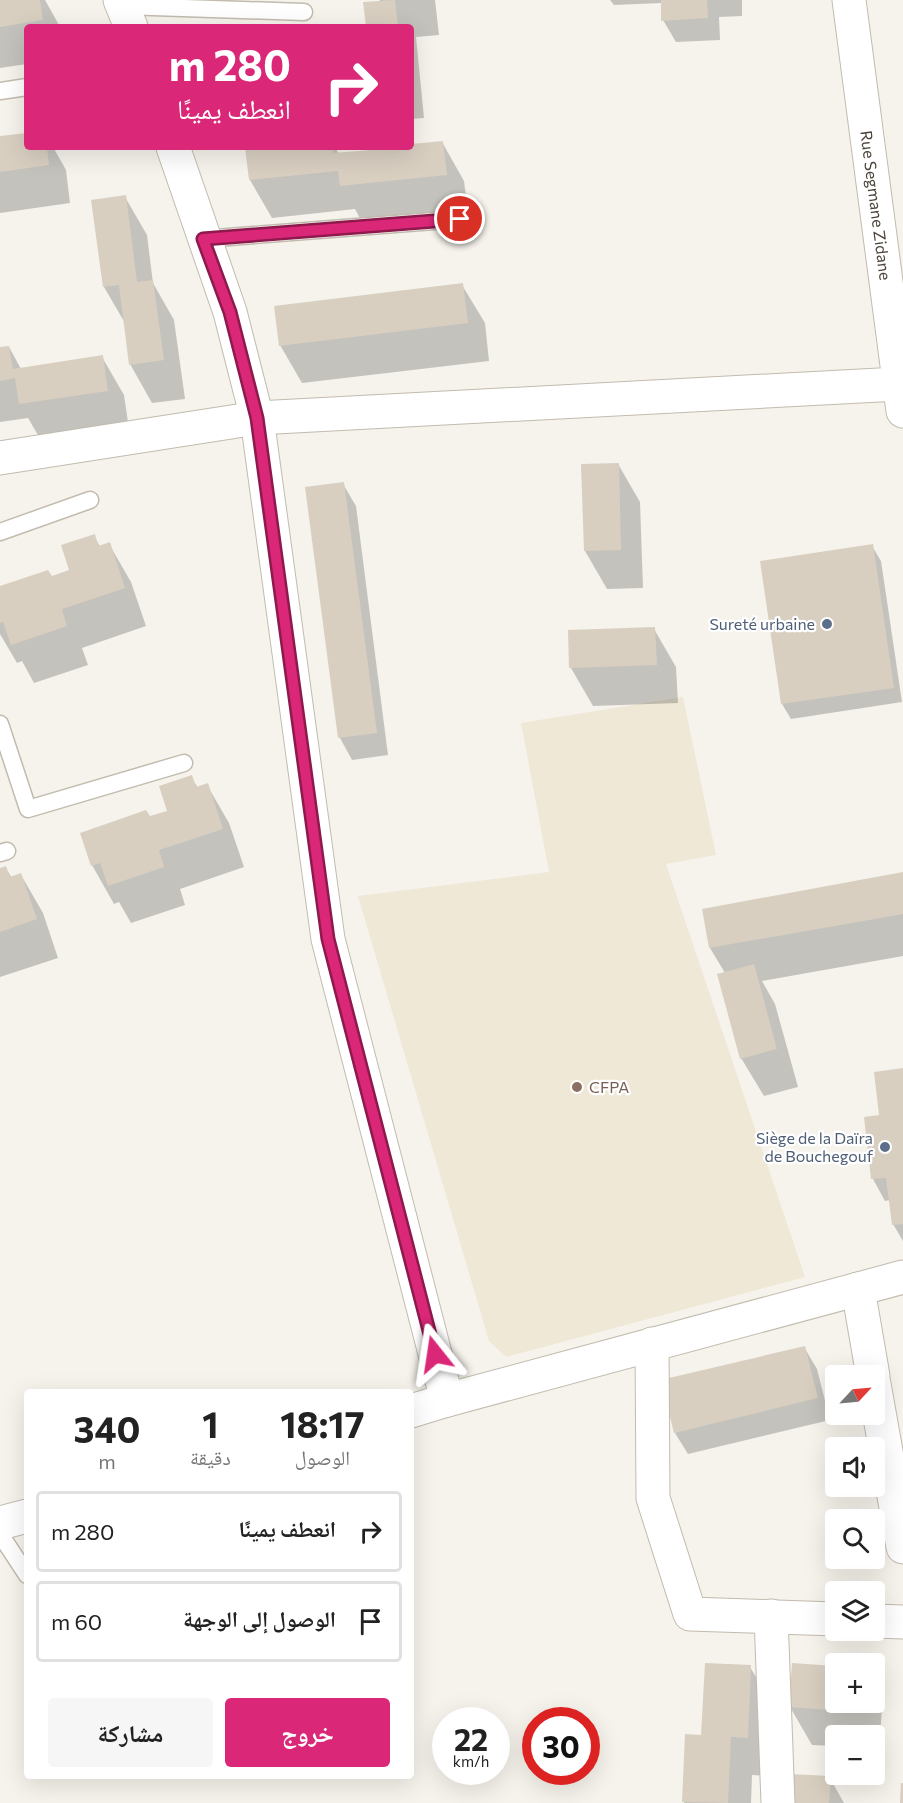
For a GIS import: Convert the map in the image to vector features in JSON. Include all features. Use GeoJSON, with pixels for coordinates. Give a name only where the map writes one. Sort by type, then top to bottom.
{"type":"FeatureCollection","features":[{"type":"Feature","properties":{"kind":"street","name":"Rue Segmane Zidane"},"geometry":{"type":"LineString","coordinates":[[849,0],[901,398]]}},
{"type":"Feature","properties":{"kind":"street"},"geometry":{"type":"LineString","coordinates":[[174,150],[230,312],[257,418],[328,939],[447,1400]]}},
{"type":"Feature","properties":{"kind":"street"},"geometry":{"type":"LineString","coordinates":[[0,458],[257,418],[901,398]]}},
{"type":"Feature","properties":{"kind":"street"},"geometry":{"type":"LineString","coordinates":[[414,1410],[903,1277]]}},
{"type":"Feature","properties":{"kind":"street"},"geometry":{"type":"LineString","coordinates":[[858,1289],[871,1365]]}},
{"type":"Feature","properties":{"kind":"street"},"geometry":{"type":"LineString","coordinates":[[652,1344],[653,1498],[690,1614],[825,1618]]}},
{"type":"Feature","properties":{"kind":"street"},"geometry":{"type":"LineString","coordinates":[[881,1425],[903,1547]]}},
{"type":"Feature","properties":{"kind":"street"},"geometry":{"type":"LineString","coordinates":[[0,1523],[24,1517]]}},
{"type":"Feature","properties":{"kind":"street"},"geometry":{"type":"LineString","coordinates":[[771,1616],[777,1803]]}},
{"type":"Feature","properties":{"kind":"street"},"geometry":{"type":"LineString","coordinates":[[885,1621],[903,1622]]}},
{"type":"Feature","properties":{"kind":"lane"},"geometry":{"type":"LineString","coordinates":[[125,11],[304,12]]}},
{"type":"Feature","properties":{"kind":"lane"},"geometry":{"type":"LineString","coordinates":[[0,91],[24,87]]}},
{"type":"Feature","properties":{"kind":"lane"},"geometry":{"type":"LineString","coordinates":[[203,239],[460,219]]}},
{"type":"Feature","properties":{"kind":"lane"},"geometry":{"type":"LineString","coordinates":[[0,532],[90,500]]}},
{"type":"Feature","properties":{"kind":"lane"},"geometry":{"type":"LineString","coordinates":[[0,724],[28,809],[184,763]]}},
{"type":"Feature","properties":{"kind":"lane"},"geometry":{"type":"LineString","coordinates":[[0,1534],[24,1570]]}},
{"type":"Feature","properties":{"kind":"shaded area","name":"CFPA"},"geometry":{"type":"Polygon","coordinates":[[[683,697],[716,855],[666,864],[805,1277],[506,1357],[489,1341],[358,896],[549,872],[521,723],[683,697]]]}},
{"type":"Feature","properties":{"kind":"building"},"geometry":{"type":"Polygon","coordinates":[[[0,0],[40,0],[43,20],[0,27],[0,0]]]}},
{"type":"Feature","properties":{"kind":"building"},"geometry":{"type":"Polygon","coordinates":[[[395,0],[398,24],[366,24],[363,2],[395,0]]]}},
{"type":"Feature","properties":{"kind":"building"},"geometry":{"type":"Polygon","coordinates":[[[661,0],[707,0],[708,18],[661,21],[661,0]]]}},
{"type":"Feature","properties":{"kind":"building"},"geometry":{"type":"Polygon","coordinates":[[[24,133],[24,150],[47,150],[49,165],[0,172],[0,136],[24,133]]]}},
{"type":"Feature","properties":{"kind":"building"},"geometry":{"type":"Polygon","coordinates":[[[443,141],[447,175],[340,186],[338,171],[249,180],[245,150],[332,150],[333,153],[414,150],[414,144],[443,141]]]}},
{"type":"Feature","properties":{"kind":"building"},"geometry":{"type":"Polygon","coordinates":[[[126,195],[137,282],[153,280],[164,360],[129,365],[119,285],[103,287],[91,200],[126,195]]]}},
{"type":"Feature","properties":{"kind":"building"},"geometry":{"type":"Polygon","coordinates":[[[463,283],[468,323],[279,346],[274,306],[463,283]]]}},
{"type":"Feature","properties":{"kind":"building"},"geometry":{"type":"Polygon","coordinates":[[[9,346],[13,369],[103,355],[108,391],[19,404],[15,378],[0,381],[0,347],[9,346]]]}},
{"type":"Feature","properties":{"kind":"building"},"geometry":{"type":"Polygon","coordinates":[[[619,463],[621,550],[584,551],[581,464],[619,463]]]}},
{"type":"Feature","properties":{"kind":"building"},"geometry":{"type":"Polygon","coordinates":[[[344,482],[377,733],[338,738],[305,487],[344,482]]]}},
{"type":"Feature","properties":{"kind":"building"},"geometry":{"type":"Polygon","coordinates":[[[95,534],[98,546],[110,542],[125,588],[62,609],[67,626],[11,645],[3,622],[0,623],[0,586],[48,570],[52,576],[69,570],[61,545],[95,534]]]}},
{"type":"Feature","properties":{"kind":"building","name":"Sureté urbaine"},"geometry":{"type":"Polygon","coordinates":[[[873,544],[894,688],[781,704],[760,561],[873,544]]]}},
{"type":"Feature","properties":{"kind":"building"},"geometry":{"type":"Polygon","coordinates":[[[655,627],[657,665],[569,668],[568,630],[655,627]]]}},
{"type":"Feature","properties":{"kind":"building"},"geometry":{"type":"Polygon","coordinates":[[[192,775],[196,787],[208,783],[223,829],[159,850],[164,867],[108,886],[100,863],[91,866],[80,833],[146,810],[150,816],[167,811],[159,786],[192,775]]]}},
{"type":"Feature","properties":{"kind":"building"},"geometry":{"type":"Polygon","coordinates":[[[6,866],[10,877],[21,873],[37,919],[0,932],[0,868],[6,866]]]}},
{"type":"Feature","properties":{"kind":"building"},"geometry":{"type":"Polygon","coordinates":[[[903,872],[903,914],[709,948],[702,909],[903,872]]]}},
{"type":"Feature","properties":{"kind":"building"},"geometry":{"type":"Polygon","coordinates":[[[754,964],[777,1049],[740,1059],[717,974],[754,964]]]}},
{"type":"Feature","properties":{"kind":"building","name":"Siège de la Daïra de Bouchegouf"},"geometry":{"type":"Polygon","coordinates":[[[903,1068],[903,1224],[892,1225],[886,1178],[871,1179],[864,1117],[879,1115],[874,1072],[903,1068]]]}},
{"type":"Feature","properties":{"kind":"building"},"geometry":{"type":"Polygon","coordinates":[[[805,1346],[818,1398],[674,1433],[665,1397],[669,1378],[805,1346]]]}},
{"type":"Feature","properties":{"kind":"building"},"geometry":{"type":"Polygon","coordinates":[[[705,1663],[751,1665],[748,1738],[731,1737],[728,1803],[682,1802],[685,1734],[701,1735],[705,1663]]]}},
{"type":"Feature","properties":{"kind":"building"},"geometry":{"type":"Polygon","coordinates":[[[792,1663],[825,1665],[825,1710],[789,1707],[792,1663]]]}},
{"type":"Feature","properties":{"kind":"building"},"geometry":{"type":"Polygon","coordinates":[[[789,1774],[825,1776],[825,1785],[830,1785],[829,1803],[787,1803],[789,1774]]]}},
{"type":"Feature","properties":{"kind":"building"},"geometry":{"type":"Polygon","coordinates":[[[901,1783],[903,1783],[903,1803],[900,1803],[901,1783]]]}},
{"type":"Feature","properties":{"kind":"place","name":"Sureté urbaine"},"geometry":{"type":"Point","coordinates":[827,624]}},
{"type":"Feature","properties":{"kind":"place","name":"CFPA"},"geometry":{"type":"Point","coordinates":[577,1087]}},
{"type":"Feature","properties":{"kind":"place","name":"Siège de la Daïra de Bouchegouf"},"geometry":{"type":"Point","coordinates":[885,1147]}},
{"type":"Feature","properties":{"kind":"route"},"geometry":{"type":"LineString","coordinates":[[435,1354],[328,939],[257,418],[230,312],[203,239],[460,219]]}}]}
